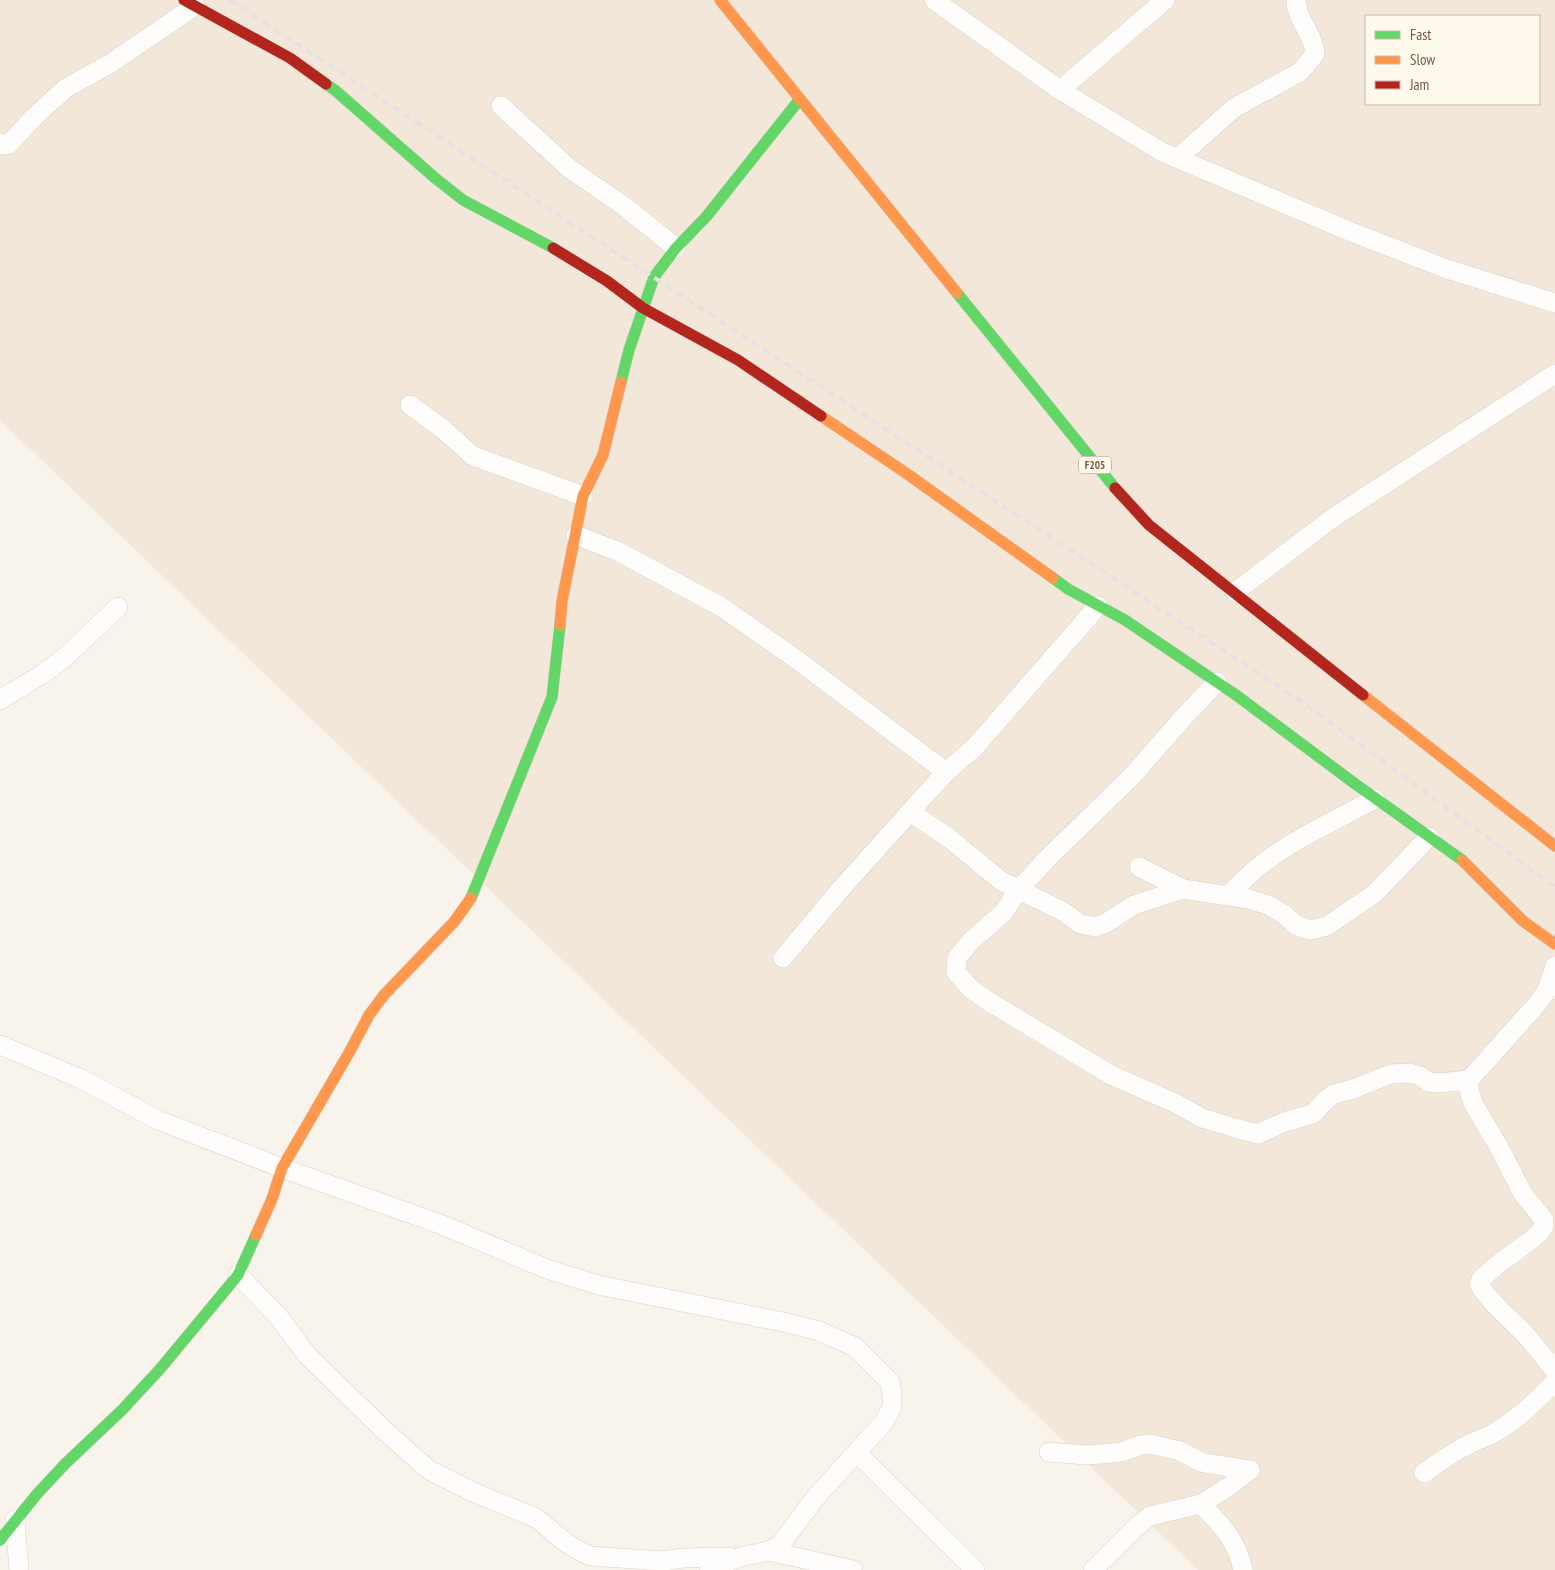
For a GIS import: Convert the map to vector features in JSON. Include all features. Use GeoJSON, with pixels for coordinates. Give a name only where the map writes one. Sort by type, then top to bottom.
{"type":"FeatureCollection","features":[{"type":"Feature","properties":{"kind":"street","name":"F205"},"geometry":{"type":"LineString","coordinates":[[720,0],[1103,474],[1149,525],[1555,846]]}},
{"type":"Feature","properties":{"kind":"street"},"geometry":{"type":"LineString","coordinates":[[934,0],[1060,90],[1162,152],[1349,232],[1444,268],[1555,303]]}},
{"type":"Feature","properties":{"kind":"street"},"geometry":{"type":"LineString","coordinates":[[1060,90],[1165,0]]}},
{"type":"Feature","properties":{"kind":"street"},"geometry":{"type":"LineString","coordinates":[[1178,158],[1234,108],[1300,72],[1315,54],[1315,45],[1296,7],[1296,0]]}},
{"type":"Feature","properties":{"kind":"street"},"geometry":{"type":"LineString","coordinates":[[0,143],[2,145],[9,144],[34,117],[66,88],[111,63],[189,3],[290,58],[328,85],[463,200],[554,249],[607,281],[642,308],[738,360],[913,478],[1068,589],[1125,620],[1217,682],[1271,720],[1375,799],[1466,863],[1523,921],[1555,944]]}},
{"type":"Feature","properties":{"kind":"street"},"geometry":{"type":"LineString","coordinates":[[0,1540],[15,1520],[65,1464],[122,1410],[154,1376],[238,1275],[272,1199],[282,1168],[369,1015],[384,995],[454,922],[471,898],[552,696],[562,601],[583,496],[603,455],[629,350],[654,277],[676,248],[706,217],[800,99]]}},
{"type":"Feature","properties":{"kind":"street"},"geometry":{"type":"LineString","coordinates":[[502,106],[570,169],[624,206],[676,248]]}},
{"type":"Feature","properties":{"kind":"street"},"geometry":{"type":"LineString","coordinates":[[1235,592],[1334,517],[1555,374]]}},
{"type":"Feature","properties":{"kind":"street"},"geometry":{"type":"LineString","coordinates":[[410,405],[444,430],[473,456],[583,496]]}},
{"type":"Feature","properties":{"kind":"street"},"geometry":{"type":"LineString","coordinates":[[576,535],[619,552],[720,606],[796,659],[946,772]]}},
{"type":"Feature","properties":{"kind":"street"},"geometry":{"type":"LineString","coordinates":[[783,958],[839,891],[946,772],[974,748],[1098,606]]}},
{"type":"Feature","properties":{"kind":"street"},"geometry":{"type":"LineString","coordinates":[[0,700],[42,676],[63,660],[118,607]]}},
{"type":"Feature","properties":{"kind":"street"},"geometry":{"type":"LineString","coordinates":[[1217,682],[1133,775],[1019,889],[1004,912],[971,941],[957,958],[956,972],[970,988],[988,1001],[1111,1075],[1174,1102],[1202,1118],[1258,1134],[1284,1122],[1314,1114],[1334,1094],[1354,1089],[1391,1074],[1410,1073],[1420,1076],[1429,1082],[1469,1080]]}},
{"type":"Feature","properties":{"kind":"street"},"geometry":{"type":"LineString","coordinates":[[1227,896],[1256,868],[1271,857],[1375,799]]}},
{"type":"Feature","properties":{"kind":"street"},"geometry":{"type":"LineString","coordinates":[[910,812],[949,838],[1001,881],[1064,912],[1080,924],[1095,927],[1134,905],[1183,889]]}},
{"type":"Feature","properties":{"kind":"street"},"geometry":{"type":"LineString","coordinates":[[1138,867],[1183,889],[1249,898],[1268,905],[1285,915],[1297,926],[1312,930],[1327,926],[1374,894],[1429,837]]}},
{"type":"Feature","properties":{"kind":"street"},"geometry":{"type":"LineString","coordinates":[[1555,966],[1547,990],[1538,1003],[1469,1080],[1469,1090],[1473,1103],[1500,1149],[1523,1194],[1544,1220],[1544,1226],[1530,1241],[1501,1262],[1481,1279],[1479,1284],[1530,1340],[1555,1371]]}},
{"type":"Feature","properties":{"kind":"street"},"geometry":{"type":"LineString","coordinates":[[0,1045],[81,1079],[158,1120],[282,1168],[440,1224],[547,1269],[598,1285],[819,1331],[855,1347],[890,1382],[892,1407],[884,1422],[816,1497],[780,1546],[769,1551],[744,1556],[683,1558],[663,1561],[590,1556],[565,1542],[536,1518],[473,1492],[429,1470],[385,1431],[307,1355],[278,1316],[238,1275]]}},
{"type":"Feature","properties":{"kind":"street"},"geometry":{"type":"LineString","coordinates":[[1424,1472],[1469,1444],[1492,1434],[1511,1422],[1555,1382]]}},
{"type":"Feature","properties":{"kind":"street"},"geometry":{"type":"LineString","coordinates":[[1050,1452],[1086,1455],[1102,1454],[1121,1452],[1150,1444],[1180,1451],[1201,1462],[1250,1470],[1201,1504],[1150,1516],[1137,1526],[1092,1570]]}},
{"type":"Feature","properties":{"kind":"street"},"geometry":{"type":"LineString","coordinates":[[857,1454],[975,1570]]}},
{"type":"Feature","properties":{"kind":"street"},"geometry":{"type":"LineString","coordinates":[[1201,1504],[1230,1536],[1243,1570]]}},
{"type":"Feature","properties":{"kind":"street"},"geometry":{"type":"LineString","coordinates":[[15,1520],[19,1570]]}},
{"type":"Feature","properties":{"kind":"street"},"geometry":{"type":"LineString","coordinates":[[769,1551],[853,1570]]}},
{"type":"Feature","properties":{"kind":"street"},"geometry":{"type":"LineString","coordinates":[[709,1570],[744,1556]]}},
{"type":"Feature","properties":{"kind":"shaded area"},"geometry":{"type":"Polygon","coordinates":[[[0,0],[1555,0],[1555,1570],[1198,1570],[0,420],[0,0]]]}},
{"type":"Feature","properties":{"kind":"railway"},"geometry":{"type":"LineString","coordinates":[[230,0],[1298,699],[1555,887]]}},
{"type":"Feature","properties":{"kind":"traffic: fast"},"geometry":{"type":"LineString","coordinates":[[326,84],[463,200],[553,248]]}},
{"type":"Feature","properties":{"kind":"traffic: fast"},"geometry":{"type":"LineString","coordinates":[[621,382],[629,350],[654,277],[676,248],[706,217],[800,99]]}},
{"type":"Feature","properties":{"kind":"traffic: fast"},"geometry":{"type":"LineString","coordinates":[[957,293],[1115,488]]}},
{"type":"Feature","properties":{"kind":"traffic: fast"},"geometry":{"type":"LineString","coordinates":[[1053,578],[1068,589],[1125,620],[1236,695],[1462,860]]}},
{"type":"Feature","properties":{"kind":"traffic: fast"},"geometry":{"type":"LineString","coordinates":[[471,898],[552,697],[560,625]]}},
{"type":"Feature","properties":{"kind":"traffic: fast"},"geometry":{"type":"LineString","coordinates":[[0,1540],[37,1494],[65,1464],[122,1410],[160,1369],[238,1275],[256,1235]]}},
{"type":"Feature","properties":{"kind":"traffic: slow"},"geometry":{"type":"LineString","coordinates":[[720,0],[957,293]]}},
{"type":"Feature","properties":{"kind":"traffic: slow"},"geometry":{"type":"LineString","coordinates":[[560,625],[562,601],[583,496],[603,455],[621,382]]}},
{"type":"Feature","properties":{"kind":"traffic: slow"},"geometry":{"type":"LineString","coordinates":[[821,416],[906,473],[1053,578]]}},
{"type":"Feature","properties":{"kind":"traffic: slow"},"geometry":{"type":"LineString","coordinates":[[1363,695],[1555,846]]}},
{"type":"Feature","properties":{"kind":"traffic: slow"},"geometry":{"type":"LineString","coordinates":[[1462,860],[1523,921],[1555,944]]}},
{"type":"Feature","properties":{"kind":"traffic: slow"},"geometry":{"type":"LineString","coordinates":[[256,1235],[272,1199],[282,1168],[369,1015],[384,995],[454,922],[471,898]]}},
{"type":"Feature","properties":{"kind":"traffic: jam"},"geometry":{"type":"LineString","coordinates":[[184,0],[290,58],[326,84]]}},
{"type":"Feature","properties":{"kind":"traffic: jam"},"geometry":{"type":"LineString","coordinates":[[553,248],[607,281],[643,308],[738,360],[821,416]]}},
{"type":"Feature","properties":{"kind":"traffic: jam"},"geometry":{"type":"LineString","coordinates":[[1115,488],[1149,525],[1363,695]]}}]}
